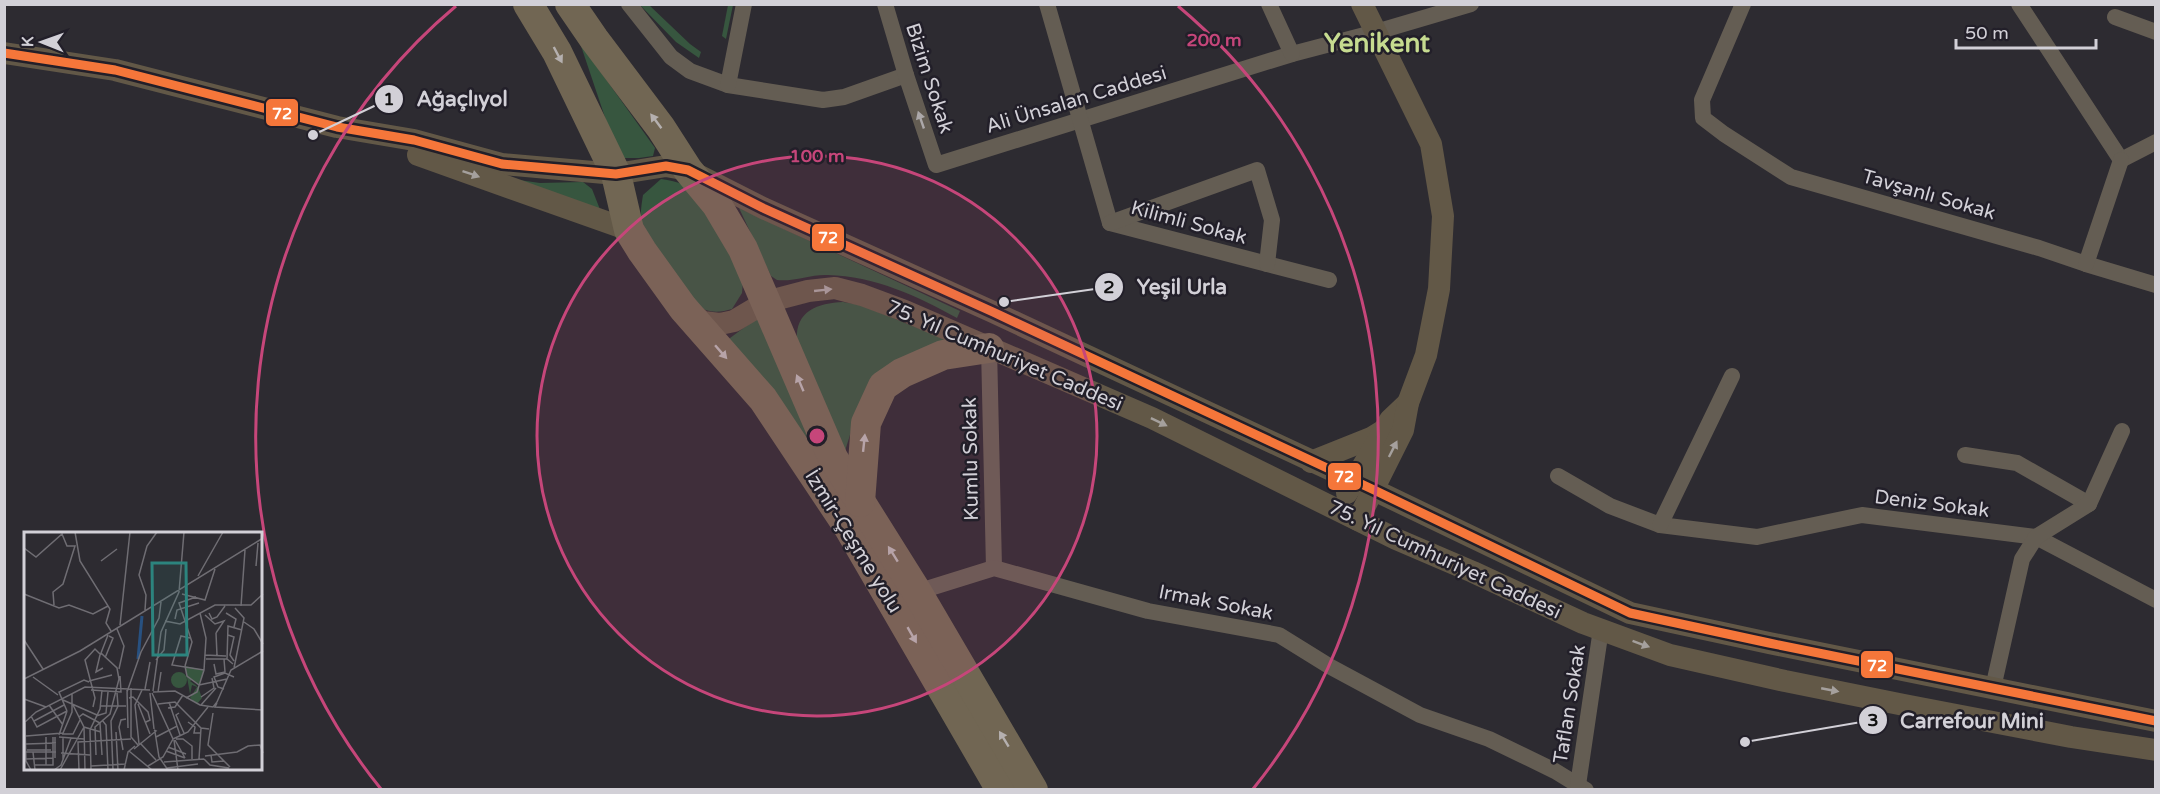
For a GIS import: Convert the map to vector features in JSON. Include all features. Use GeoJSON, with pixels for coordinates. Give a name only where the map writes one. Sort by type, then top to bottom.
{"type":"FeatureCollection","features":[{"type":"Feature","properties":{"kind":"highway"},"geometry":{"type":"LineString","coordinates":[[528,4],[557,52],[616,174]]}},
{"type":"Feature","properties":{"kind":"highway"},"geometry":{"type":"LineString","coordinates":[[570,4],[661,128],[688,170]]}},
{"type":"Feature","properties":{"kind":"highway","name":"İzmir-Çeşme yolu"},"geometry":{"type":"LineString","coordinates":[[688,170],[717,204],[743,249],[833,458],[917,592],[1033,789]]}},
{"type":"Feature","properties":{"kind":"highway","name":"İzmir-Çeşme yolu"},"geometry":{"type":"LineString","coordinates":[[616,174],[630,230],[642,251],[683,308],[762,399],[849,528],[1001,789]]}},
{"type":"Feature","properties":{"kind":"highway"},"geometry":{"type":"LineString","coordinates":[[860,502],[866,423],[883,386],[902,374],[944,355],[989,348]]}},
{"type":"Feature","properties":{"kind":"street"},"geometry":{"type":"LineString","coordinates":[[629,4],[671,57],[690,71],[728,85],[813,99],[832,99],[906,75]]}},
{"type":"Feature","properties":{"kind":"street"},"geometry":{"type":"LineString","coordinates":[[728,85],[744,4]]}},
{"type":"Feature","properties":{"kind":"street","name":"Bizim Sokak"},"geometry":{"type":"LineString","coordinates":[[885,4],[936,165]]}},
{"type":"Feature","properties":{"kind":"street","name":"Kilimli Sokak"},"geometry":{"type":"LineString","coordinates":[[1047,4],[1110,223],[1329,280]]}},
{"type":"Feature","properties":{"kind":"street"},"geometry":{"type":"LineString","coordinates":[[1269,4],[1292,54]]}},
{"type":"Feature","properties":{"kind":"street"},"geometry":{"type":"LineString","coordinates":[[1362,4],[1431,144],[1443,216],[1439,289],[1426,355],[1408,403],[1403,430],[1363,485]]}},
{"type":"Feature","properties":{"kind":"street","name":"Ali Ünsalan Caddesi"},"geometry":{"type":"LineString","coordinates":[[936,165],[1080,118],[1292,54],[1471,4]]}},
{"type":"Feature","properties":{"kind":"street","name":"Tavşanlı Sokak"},"geometry":{"type":"LineString","coordinates":[[1743,4],[1702,100],[1703,118],[1724,134],[1791,177],[2039,248],[2156,285]]}},
{"type":"Feature","properties":{"kind":"street"},"geometry":{"type":"LineString","coordinates":[[2019,4],[2121,160]]}},
{"type":"Feature","properties":{"kind":"street"},"geometry":{"type":"LineString","coordinates":[[2115,17],[2156,32]]}},
{"type":"Feature","properties":{"kind":"street"},"geometry":{"type":"LineString","coordinates":[[4,52],[115,70],[337,127],[414,140],[502,164],[616,174],[666,166],[688,170]]}},
{"type":"Feature","properties":{"kind":"street"},"geometry":{"type":"LineString","coordinates":[[569,170],[577,166],[588,152],[591,142],[591,123]]}},
{"type":"Feature","properties":{"kind":"street"},"geometry":{"type":"LineString","coordinates":[[337,127],[630,230]]}},
{"type":"Feature","properties":{"kind":"street"},"geometry":{"type":"LineString","coordinates":[[2085,264],[2121,160],[2156,142]]}},
{"type":"Feature","properties":{"kind":"street","name":"75. Yıl Cumhuriyet Caddesi"},"geometry":{"type":"LineString","coordinates":[[688,170],[763,208],[993,312],[1630,613],[1769,644],[2156,721]]}},
{"type":"Feature","properties":{"kind":"street"},"geometry":{"type":"LineString","coordinates":[[1110,223],[1257,170],[1272,220],[1267,264]]}},
{"type":"Feature","properties":{"kind":"street","name":"75. Yıl Cumhuriyet Caddesi"},"geometry":{"type":"LineString","coordinates":[[683,308],[704,322],[720,324],[734,321],[766,302],[808,291],[835,288],[862,295],[905,311],[1152,418],[1348,515],[1583,623],[1670,655],[1785,681],[2071,737],[2156,750]]}},
{"type":"Feature","properties":{"kind":"street","name":"Kumlu Sokak"},"geometry":{"type":"LineString","coordinates":[[989,348],[994,568]]}},
{"type":"Feature","properties":{"kind":"street"},"geometry":{"type":"LineString","coordinates":[[1660,525],[1732,376]]}},
{"type":"Feature","properties":{"kind":"street"},"geometry":{"type":"LineString","coordinates":[[1348,515],[1363,485],[1385,429],[1390,420],[1408,403]]}},
{"type":"Feature","properties":{"kind":"street"},"geometry":{"type":"LineString","coordinates":[[1311,462],[1371,438],[1385,429]]}},
{"type":"Feature","properties":{"kind":"street"},"geometry":{"type":"LineString","coordinates":[[1993,688],[2022,559],[2036,537],[2089,504],[2122,430]]}},
{"type":"Feature","properties":{"kind":"street"},"geometry":{"type":"LineString","coordinates":[[1965,455],[2017,463],[2089,504]]}},
{"type":"Feature","properties":{"kind":"street","name":"Deniz Sokak"},"geometry":{"type":"LineString","coordinates":[[1558,476],[1610,506],[1660,525],[1757,537],[1862,515],[2036,537],[2156,600]]}},
{"type":"Feature","properties":{"kind":"street"},"geometry":{"type":"LineString","coordinates":[[917,592],[994,568]]}},
{"type":"Feature","properties":{"kind":"street","name":"Irmak Sokak"},"geometry":{"type":"LineString","coordinates":[[994,568],[1148,611],[1279,635],[1329,666],[1420,715],[1489,739],[1556,771],[1582,787]]}},
{"type":"Feature","properties":{"kind":"street","name":"Taflan Sokak"},"geometry":{"type":"LineString","coordinates":[[1582,787],[1601,629]]}},
{"type":"Feature","properties":{"kind":"green space"},"geometry":{"type":"Polygon","coordinates":[[[640,5],[649,5],[701,52],[699,58],[676,42],[640,5]]]}},
{"type":"Feature","properties":{"kind":"green space"},"geometry":{"type":"Polygon","coordinates":[[[728,5],[733,5],[726,39],[722,36],[728,5]]]}},
{"type":"Feature","properties":{"kind":"green space"},"geometry":{"type":"Polygon","coordinates":[[[580,43],[655,148],[653,156],[624,158],[616,150],[580,43]]]}},
{"type":"Feature","properties":{"kind":"green space"},"geometry":{"type":"Polygon","coordinates":[[[512,179],[540,183],[583,182],[592,189],[601,212],[512,179]]]}},
{"type":"Feature","properties":{"kind":"green space"},"geometry":{"type":"Polygon","coordinates":[[[661,179],[683,185],[702,198],[743,281],[742,293],[732,309],[713,312],[696,305],[644,232],[641,219],[643,195],[661,179]]]}},
{"type":"Feature","properties":{"kind":"green space"},"geometry":{"type":"Polygon","coordinates":[[[739,208],[960,311],[957,318],[911,295],[862,279],[822,275],[777,280],[771,276],[739,208]]]}},
{"type":"Feature","properties":{"kind":"green space"},"geometry":{"type":"Polygon","coordinates":[[[843,302],[861,305],[952,342],[859,406],[845,451],[797,340],[800,322],[810,310],[825,304],[843,302]]]}},
{"type":"Feature","properties":{"kind":"green space"},"geometry":{"type":"Polygon","coordinates":[[[757,318],[821,455],[726,341],[757,318]]]}},
{"type":"Feature","properties":{"kind":"transit line","name":"72"},"geometry":{"type":"LineString","coordinates":[[4,53],[115,70],[337,127],[414,140],[502,164],[616,174],[666,166],[688,170],[763,208],[993,312],[1372,489],[1630,613],[2156,721]]}},
{"type":"Feature","properties":{"kind":"place","name":"Ağaçlıyol"},"geometry":{"type":"Point","coordinates":[313,135]}},
{"type":"Feature","properties":{"kind":"place","name":"Yeşil Urla"},"geometry":{"type":"Point","coordinates":[1004,302]}},
{"type":"Feature","properties":{"kind":"place","name":"Carrefour Mini"},"geometry":{"type":"Point","coordinates":[1745,742]}},
{"type":"Feature","properties":{"kind":"district","name":"Yenikent"},"geometry":{"type":"Point","coordinates":[1377,43]}}]}
